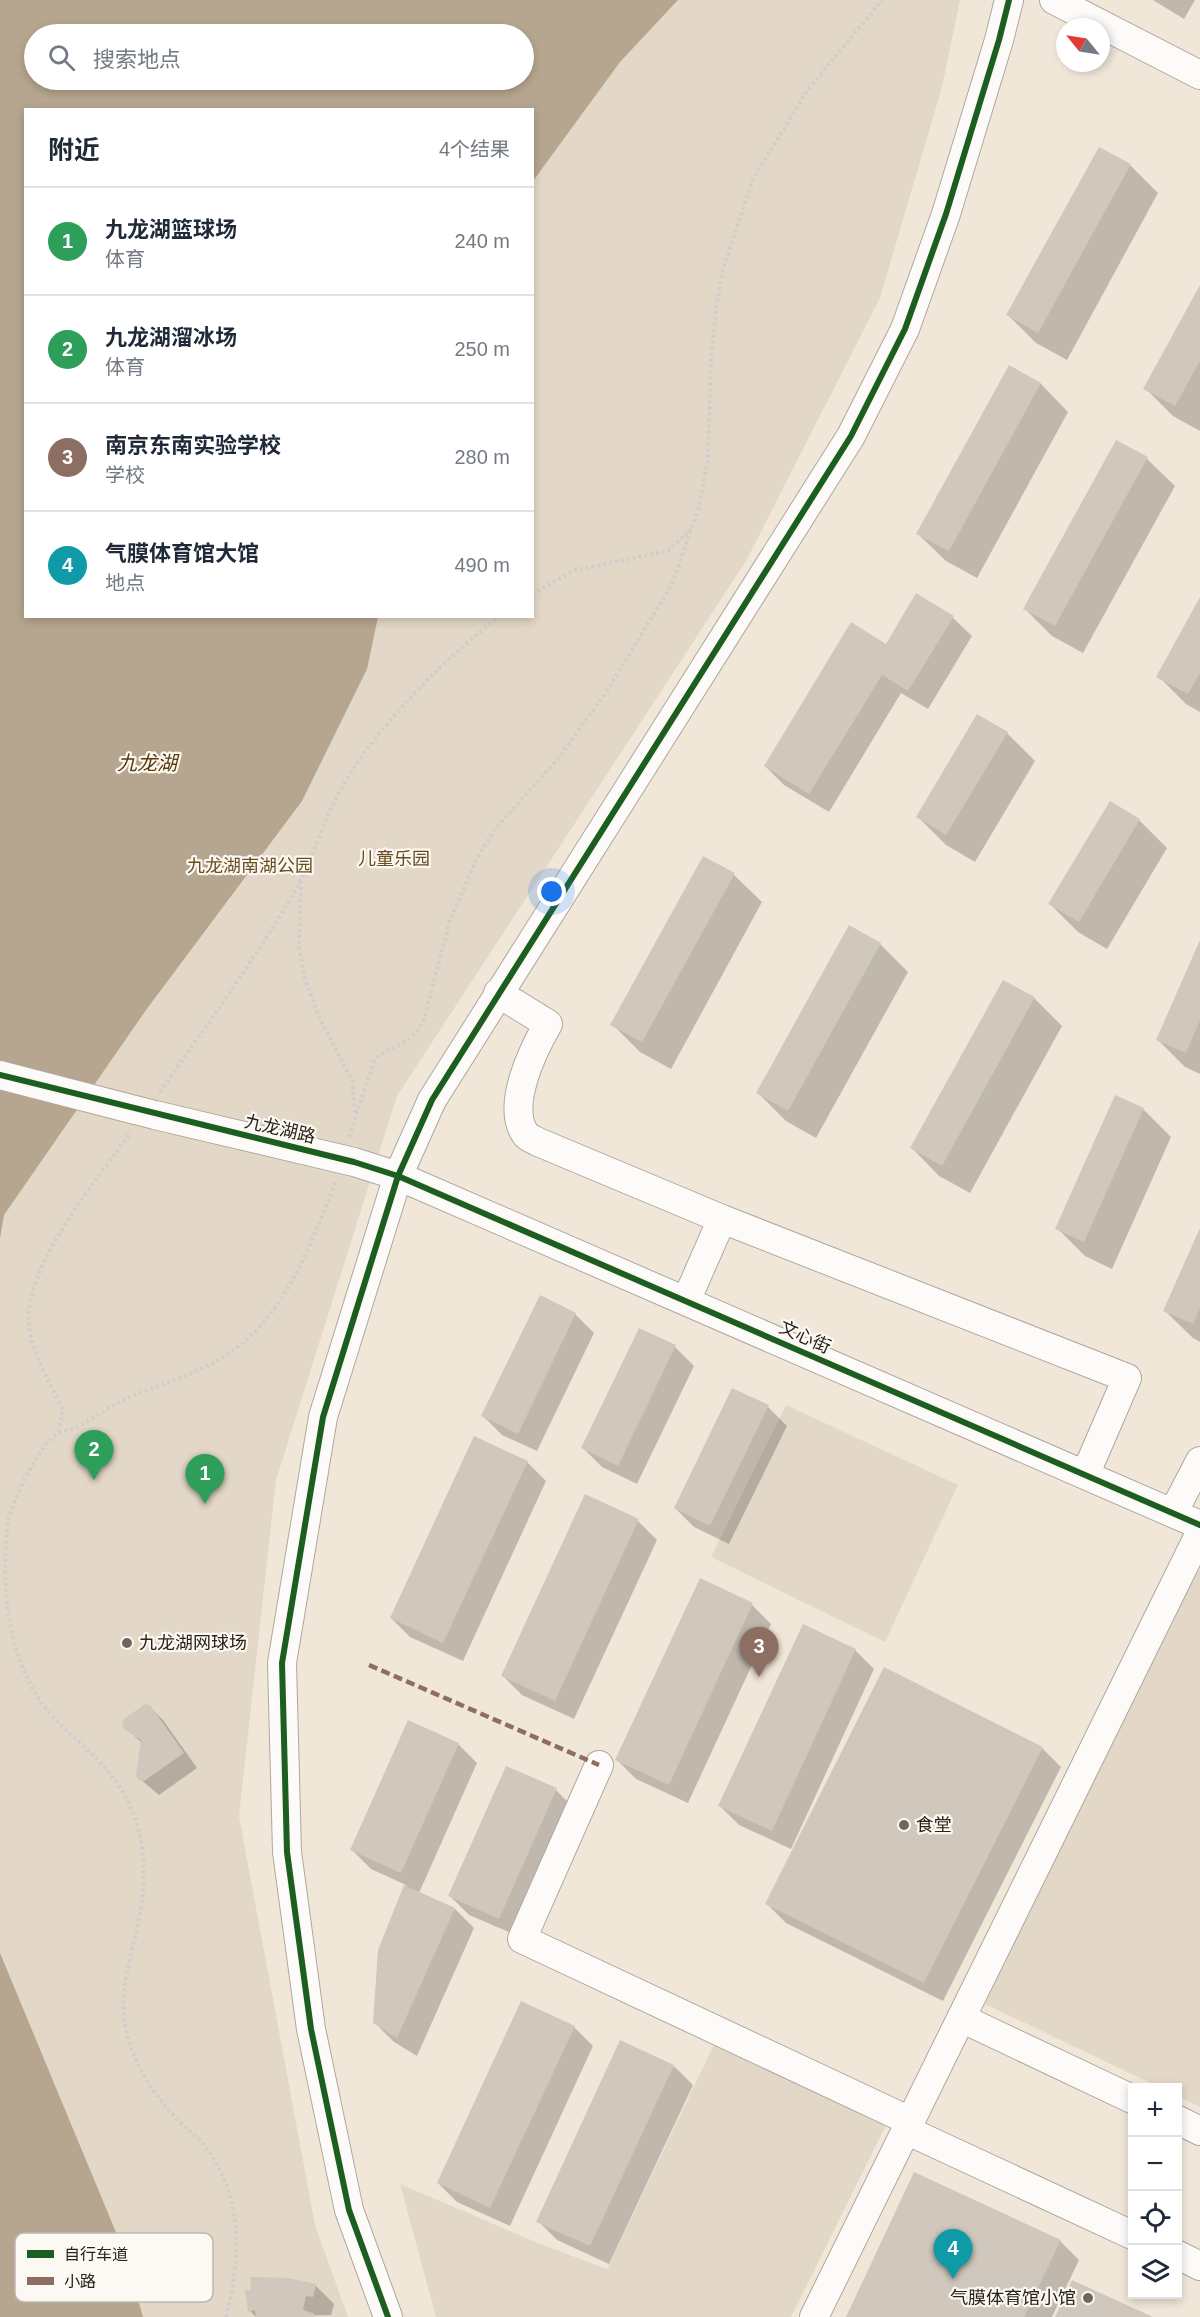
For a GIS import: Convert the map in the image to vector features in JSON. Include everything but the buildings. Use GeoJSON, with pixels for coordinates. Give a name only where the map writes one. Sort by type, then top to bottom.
{"type":"FeatureCollection","features":[{"type":"Feature","properties":{"kind":"street"},"geometry":{"type":"LineString","coordinates":[[388,2317],[349,2210],[311,2029],[287,1852],[282,1663],[323,1417],[398,1176],[432,1100],[498,993],[595,846],[851,436],[904,329],[946,214],[1009,0]]}},
{"type":"Feature","properties":{"kind":"street"},"geometry":{"type":"LineString","coordinates":[[1054,0],[1200,75]]}},
{"type":"Feature","properties":{"kind":"street"},"geometry":{"type":"LineString","coordinates":[[498,993],[548,1024],[537,1044],[522,1082],[518,1110],[526,1135],[722,1219],[1127,1378],[1085,1475]]}},
{"type":"Feature","properties":{"kind":"street","name":"九龙湖路"},"geometry":{"type":"LineString","coordinates":[[0,1075],[145,1113],[354,1162],[398,1176]]}},
{"type":"Feature","properties":{"kind":"street","name":"文心街"},"geometry":{"type":"LineString","coordinates":[[398,1176],[1200,1525]]}},
{"type":"Feature","properties":{"kind":"street"},"geometry":{"type":"LineString","coordinates":[[686,1301],[722,1219]]}},
{"type":"Feature","properties":{"kind":"street"},"geometry":{"type":"LineString","coordinates":[[1173,1513],[1200,1461]]}},
{"type":"Feature","properties":{"kind":"street"},"geometry":{"type":"LineString","coordinates":[[814,2317],[1200,1533]]}},
{"type":"Feature","properties":{"kind":"street"},"geometry":{"type":"LineString","coordinates":[[599,1765],[522,1940],[1128,2233]]}},
{"type":"Feature","properties":{"kind":"street"},"geometry":{"type":"LineString","coordinates":[[961,2018],[1128,2097]]}},
{"type":"Feature","properties":{"kind":"street"},"geometry":{"type":"LineString","coordinates":[[1182,2122],[1200,2131]]}},
{"type":"Feature","properties":{"kind":"street"},"geometry":{"type":"LineString","coordinates":[[1182,2257],[1200,2266]]}},
{"type":"Feature","properties":{"kind":"path"},"geometry":{"type":"LineString","coordinates":[[534,593],[575,570],[668,551],[693,527]]}},
{"type":"Feature","properties":{"kind":"path"},"geometry":{"type":"LineString","coordinates":[[57,1433],[63,1410],[43,1371],[28,1325],[32,1289],[48,1254],[68,1221],[261,950],[302,879],[323,822],[345,782],[369,748],[430,680],[499,618]]}},
{"type":"Feature","properties":{"kind":"path"},"geometry":{"type":"LineString","coordinates":[[302,879],[299,947],[304,976],[319,1017],[352,1080],[355,1115]]}},
{"type":"Feature","properties":{"kind":"green space","name":"九龙湖南湖公园"},"geometry":{"type":"Polygon","coordinates":[[[0,0],[960,0],[942,87],[880,298],[746,561],[397,1096],[276,1480],[239,1816],[315,2225],[348,2317],[0,2317],[0,0]]]}},
{"type":"Feature","properties":{"kind":"green space"},"geometry":{"type":"Polygon","coordinates":[[[786,1405],[958,1485],[885,1642],[711,1557],[786,1405]]]}},
{"type":"Feature","properties":{"kind":"green space"},"geometry":{"type":"Polygon","coordinates":[[[1195,1569],[1200,1571],[1200,2107],[1182,2098],[1182,2083],[1151,2083],[985,2004],[1195,1569]]]}},
{"type":"Feature","properties":{"kind":"green space"},"geometry":{"type":"Polygon","coordinates":[[[718,2036],[891,2115],[791,2317],[436,2317],[400,2184],[538,2243],[607,2269],[718,2036]]]}},
{"type":"Feature","properties":{"kind":"water","name":"九龙湖"},"geometry":{"type":"Polygon","coordinates":[[[0,0],[678,0],[620,62],[534,180],[534,108],[24,108],[24,618],[378,618],[367,669],[302,801],[146,1010],[4,1215],[0,1238],[0,0]]]}},
{"type":"Feature","properties":{"kind":"water"},"geometry":{"type":"Polygon","coordinates":[[[0,1953],[116,2233],[15,2233],[15,2302],[139,2302],[143,2317],[0,2317],[0,1953]]]}},
{"type":"Feature","properties":{"kind":"marked path"},"geometry":{"type":"LineString","coordinates":[[369,1665],[599,1765]]}},
{"type":"Feature","properties":{"kind":"cycle path"},"geometry":{"type":"LineString","coordinates":[[388,2317],[349,2210],[311,2029],[287,1852],[282,1663],[323,1417],[398,1176],[432,1100],[851,436],[905,329],[946,214],[1009,0]]}},
{"type":"Feature","properties":{"kind":"cycle path"},"geometry":{"type":"LineString","coordinates":[[0,1075],[354,1162],[398,1176],[1200,1525]]}},
{"type":"Feature","properties":{"kind":"place","name":"九龙湖溜冰场"},"geometry":{"type":"Point","coordinates":[94,1480]}},
{"type":"Feature","properties":{"kind":"place","name":"九龙湖篮球场"},"geometry":{"type":"Point","coordinates":[205,1504]}},
{"type":"Feature","properties":{"kind":"place","name":"九龙湖网球场"},"geometry":{"type":"Point","coordinates":[127,1643]}},
{"type":"Feature","properties":{"kind":"place","name":"南京东南实验学校"},"geometry":{"type":"Point","coordinates":[759,1677]}},
{"type":"Feature","properties":{"kind":"place","name":"食堂"},"geometry":{"type":"Point","coordinates":[904,1825]}},
{"type":"Feature","properties":{"kind":"place","name":"气膜体育馆大馆"},"geometry":{"type":"Point","coordinates":[953,2279]}},
{"type":"Feature","properties":{"kind":"place","name":"气膜体育馆小馆"},"geometry":{"type":"Point","coordinates":[1088,2298]}},
{"type":"Feature","properties":{"kind":"park label","name":"儿童乐园"},"geometry":{"type":"Point","coordinates":[394,859]}}]}
